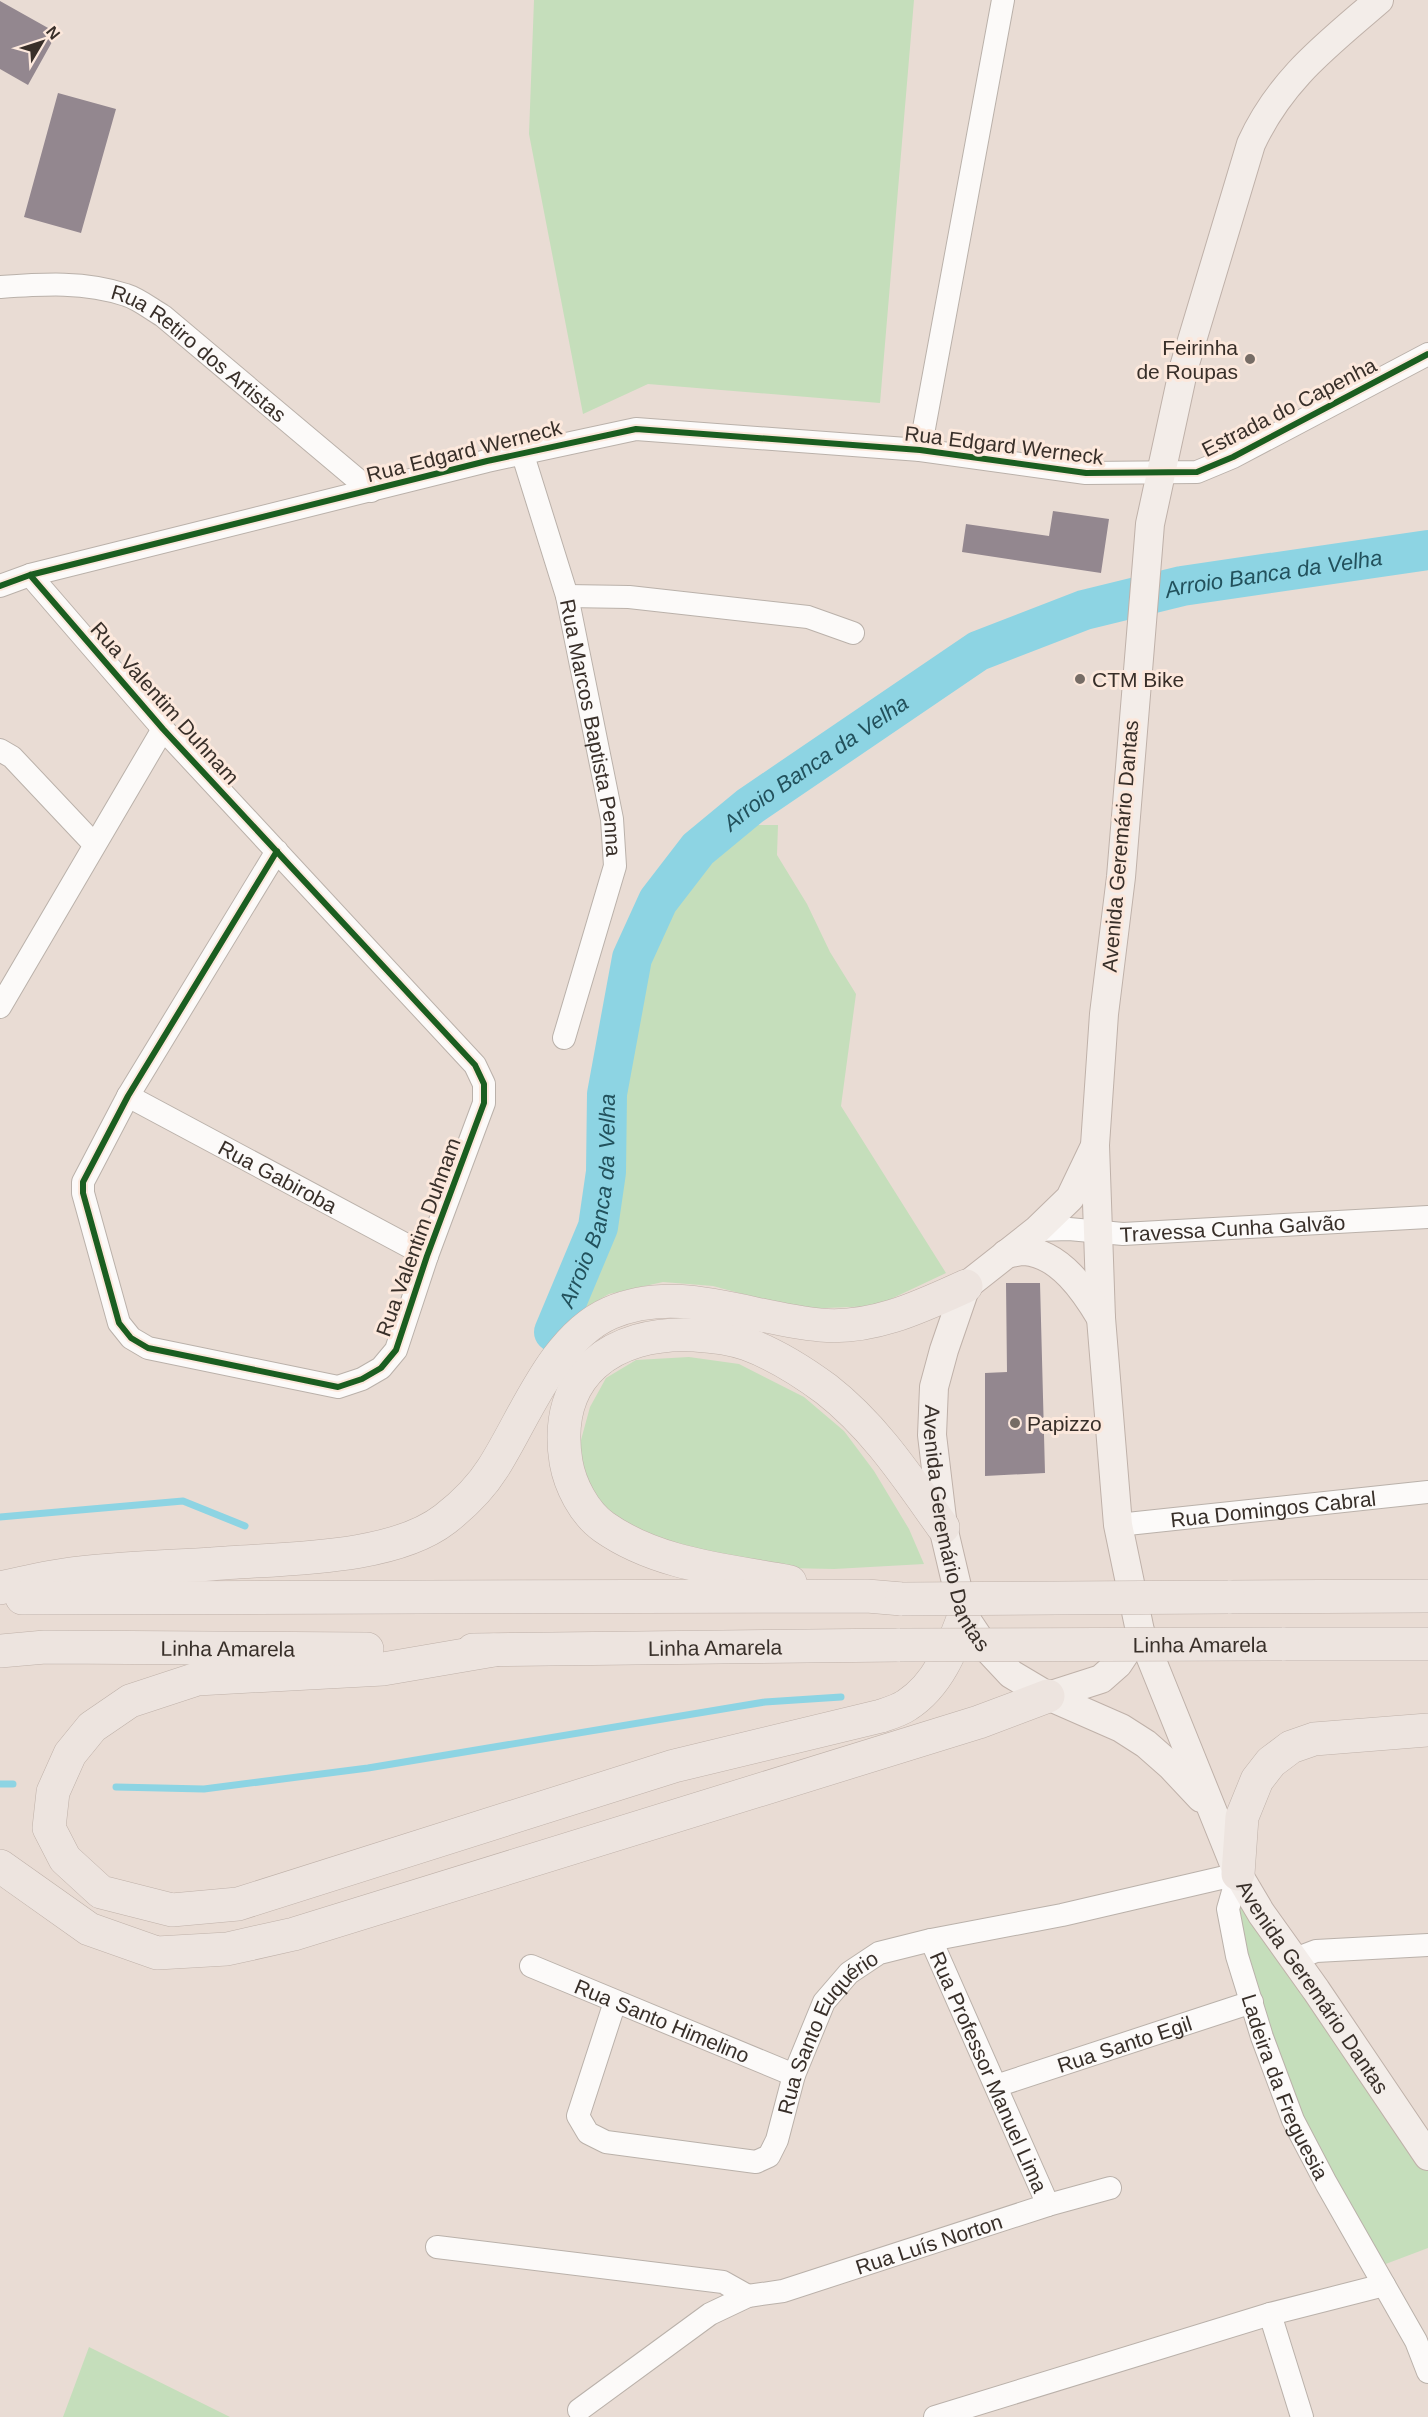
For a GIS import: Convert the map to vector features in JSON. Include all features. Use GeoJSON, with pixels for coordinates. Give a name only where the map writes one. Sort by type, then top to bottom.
{"type":"FeatureCollection","features":[{"type":"Feature","properties":{"kind":"highway"},"geometry":{"type":"LineString","coordinates":[[0,1588],[64,1575],[354,1552],[412,1538],[447,1518],[470,1496],[492,1470],[551,1367],[589,1326],[609,1313],[638,1304],[671,1301],[719,1305],[821,1325],[841,1324],[898,1316],[966,1286]]}},
{"type":"Feature","properties":{"kind":"highway"},"geometry":{"type":"LineString","coordinates":[[867,1596],[669,1559],[630,1543],[602,1526],[582,1504],[568,1475],[563,1446],[564,1414],[577,1387],[591,1366],[614,1349],[641,1338],[672,1334],[715,1337],[747,1344],[787,1364],[825,1389],[859,1418],[883,1443],[944,1527]]}},
{"type":"Feature","properties":{"kind":"highway"},"geometry":{"type":"LineString","coordinates":[[0,1598],[867,1596],[902,1599],[1428,1596]]}},
{"type":"Feature","properties":{"kind":"highway"},"geometry":{"type":"LineString","coordinates":[[494,1650],[383,1669],[197,1679],[130,1701],[92,1727],[70,1754],[53,1792],[49,1828],[64,1859],[100,1892],[172,1910],[238,1905],[674,1766],[881,1716],[907,1706],[930,1685],[954,1645],[964,1616]]}},
{"type":"Feature","properties":{"kind":"highway","name":"Linha Amarela"},"geometry":{"type":"LineString","coordinates":[[0,1651],[45,1647],[494,1650],[900,1645],[1428,1644]]}},
{"type":"Feature","properties":{"kind":"highway"},"geometry":{"type":"LineString","coordinates":[[0,1866],[89,1929],[157,1953],[227,1949],[294,1934],[980,1722],[1048,1696]]}},
{"type":"Feature","properties":{"kind":"highway"},"geometry":{"type":"LineString","coordinates":[[1238,1875],[1242,1817],[1257,1780],[1271,1762],[1292,1747],[1314,1739],[1428,1730]]}},
{"type":"Feature","properties":{"kind":"main road","name":"Avenida Geremário Dantas"},"geometry":{"type":"LineString","coordinates":[[1378,0],[1297,72],[1264,116],[1251,144],[1184,367],[1150,524],[1121,877],[1104,1014],[1095,1145],[1101,1318],[1118,1525],[1140,1631],[1238,1875],[1261,1913],[1428,2156]]}},
{"type":"Feature","properties":{"kind":"main road","name":"Avenida Geremário Dantas"},"geometry":{"type":"LineString","coordinates":[[1095,1145],[1070,1198],[1037,1230],[966,1286],[934,1387],[932,1435],[944,1527],[964,1616],[982,1642],[1011,1674],[1048,1696],[1121,1728],[1146,1744],[1171,1766],[1212,1811]]}},
{"type":"Feature","properties":{"kind":"main road"},"geometry":{"type":"LineString","coordinates":[[1006,1254],[1024,1251],[1042,1256],[1053,1263],[1066,1272],[1086,1292],[1101,1318]]}},
{"type":"Feature","properties":{"kind":"main road"},"geometry":{"type":"LineString","coordinates":[[1048,1696],[1101,1679],[1118,1664],[1140,1631]]}},
{"type":"Feature","properties":{"kind":"street"},"geometry":{"type":"LineString","coordinates":[[920,450],[1003,0]]}},
{"type":"Feature","properties":{"kind":"street","name":"Rua Retiro dos Artistas"},"geometry":{"type":"LineString","coordinates":[[0,287],[48,284],[89,285],[128,296],[163,316],[371,491]]}},
{"type":"Feature","properties":{"kind":"street","name":"Estrada do Capenha"},"geometry":{"type":"LineString","coordinates":[[1160,474],[1197,472],[1233,457],[1428,354]]}},
{"type":"Feature","properties":{"kind":"street","name":"Rua Edgard Werneck"},"geometry":{"type":"LineString","coordinates":[[0,586],[30,575],[522,452],[636,429],[920,450],[1075,472],[1160,474]]}},
{"type":"Feature","properties":{"kind":"street","name":"Rua Marcos Baptista Penna"},"geometry":{"type":"LineString","coordinates":[[522,452],[567,596],[612,819],[615,866],[564,1038]]}},
{"type":"Feature","properties":{"kind":"street","name":"Rua Valentim Duhnam"},"geometry":{"type":"LineString","coordinates":[[30,575],[163,729],[278,851],[475,1065],[484,1084],[484,1103],[427,1256],[396,1350],[381,1368],[362,1379],[338,1388],[148,1348],[130,1338],[119,1323],[83,1193],[83,1182],[128,1096],[278,851]]}},
{"type":"Feature","properties":{"kind":"street"},"geometry":{"type":"LineString","coordinates":[[567,596],[629,597],[808,617],[854,633]]}},
{"type":"Feature","properties":{"kind":"street","name":"Rua Valentim Duhnam"},"geometry":{"type":"LineString","coordinates":[[0,1007],[163,729]]}},
{"type":"Feature","properties":{"kind":"street"},"geometry":{"type":"LineString","coordinates":[[0,750],[12,757],[94,844]]}},
{"type":"Feature","properties":{"kind":"street","name":"Rua Gabiroba"},"geometry":{"type":"LineString","coordinates":[[128,1096],[427,1256]]}},
{"type":"Feature","properties":{"kind":"street","name":"Travessa Cunha Galvão"},"geometry":{"type":"LineString","coordinates":[[1037,1230],[1123,1234],[1428,1217]]}},
{"type":"Feature","properties":{"kind":"street","name":"Rua Domingos Cabral"},"geometry":{"type":"LineString","coordinates":[[1118,1525],[1428,1492]]}},
{"type":"Feature","properties":{"kind":"street","name":"Rua Santo Euquério"},"geometry":{"type":"LineString","coordinates":[[615,2002],[578,2116],[588,2133],[606,2142],[756,2162],[769,2156],[777,2140],[794,2076],[824,2002],[849,1973],[879,1953],[1238,1875]]}},
{"type":"Feature","properties":{"kind":"street","name":"Ladeira da Freguesia"},"geometry":{"type":"LineString","coordinates":[[1238,1875],[1228,1909],[1237,1956],[1293,2120],[1326,2183],[1416,2341],[1428,2372]]}},
{"type":"Feature","properties":{"kind":"street","name":"Rua Professor Manuel Lima"},"geometry":{"type":"LineString","coordinates":[[931,1940],[1048,2205]]}},
{"type":"Feature","properties":{"kind":"street"},"geometry":{"type":"LineString","coordinates":[[1294,1959],[1316,1951],[1428,1945]]}},
{"type":"Feature","properties":{"kind":"street","name":"Rua Santo Himelino"},"geometry":{"type":"LineString","coordinates":[[531,1966],[794,2076]]}},
{"type":"Feature","properties":{"kind":"street","name":"Rua Santo Egil"},"geometry":{"type":"LineString","coordinates":[[996,2086],[1252,2002]]}},
{"type":"Feature","properties":{"kind":"street","name":"Rua Luís Norton"},"geometry":{"type":"LineString","coordinates":[[579,2410],[710,2314],[748,2296],[783,2290],[1048,2205],[1110,2188]]}},
{"type":"Feature","properties":{"kind":"street"},"geometry":{"type":"LineString","coordinates":[[437,2247],[723,2282],[748,2296]]}},
{"type":"Feature","properties":{"kind":"street"},"geometry":{"type":"LineString","coordinates":[[935,2417],[1270,2314],[1384,2285]]}},
{"type":"Feature","properties":{"kind":"street"},"geometry":{"type":"LineString","coordinates":[[1270,2314],[1302,2417]]}},
{"type":"Feature","properties":{"kind":"green space"},"geometry":{"type":"Polygon","coordinates":[[[534,0],[914,0],[880,403],[648,384],[583,414],[529,134],[534,0]]]}},
{"type":"Feature","properties":{"kind":"green space"},"geometry":{"type":"Polygon","coordinates":[[[721,825],[778,825],[777,855],[807,904],[830,952],[856,994],[841,1106],[946,1273],[876,1306],[799,1309],[713,1286],[663,1282],[609,1294],[572,1315],[638,939],[721,825]]]}},
{"type":"Feature","properties":{"kind":"green space"},"geometry":{"type":"Polygon","coordinates":[[[689,1357],[739,1364],[804,1397],[844,1431],[874,1471],[909,1529],[924,1564],[834,1569],[787,1568],[672,1547],[631,1529],[601,1505],[581,1469],[581,1440],[590,1407],[606,1378],[636,1360],[689,1357]]]}},
{"type":"Feature","properties":{"kind":"green space"},"geometry":{"type":"Polygon","coordinates":[[[1241,1893],[1428,2166],[1428,2248],[1383,2265],[1300,2116],[1268,2022],[1238,1920],[1241,1893]]]}},
{"type":"Feature","properties":{"kind":"green space"},"geometry":{"type":"Polygon","coordinates":[[[89,2347],[230,2417],[63,2417],[89,2347]]]}},
{"type":"Feature","properties":{"kind":"building"},"geometry":{"type":"Polygon","coordinates":[[[0,1],[57,33],[28,85],[0,69],[0,1]]]}},
{"type":"Feature","properties":{"kind":"building"},"geometry":{"type":"Polygon","coordinates":[[[58,93],[116,109],[81,233],[24,217],[58,93]]]}},
{"type":"Feature","properties":{"kind":"building"},"geometry":{"type":"Polygon","coordinates":[[[1053,511],[1109,519],[1101,573],[962,552],[966,524],[1049,536],[1053,511]]]}},
{"type":"Feature","properties":{"kind":"building","name":"Papizzo"},"geometry":{"type":"Polygon","coordinates":[[[1006,1283],[1040,1283],[1045,1473],[985,1476],[985,1373],[1007,1372],[1006,1283]]]}},
{"type":"Feature","properties":{"kind":"waterway","name":"Arroio Banca da Velha"},"geometry":{"type":"LineString","coordinates":[[554,1332],[598,1227],[606,1172],[607,1094],[632,958],[658,901],[698,849],[750,806],[978,651],[1084,610],[1182,586],[1428,550]]}},
{"type":"Feature","properties":{"kind":"waterway","name":"Arroio Banca da Velha"},"geometry":{"type":"LineString","coordinates":[[0,1517],[183,1501],[245,1526]]}},
{"type":"Feature","properties":{"kind":"waterway"},"geometry":{"type":"LineString","coordinates":[[116,1787],[204,1789],[368,1768],[765,1702],[841,1697]]}},
{"type":"Feature","properties":{"kind":"waterway"},"geometry":{"type":"LineString","coordinates":[[0,1784],[13,1784]]}},
{"type":"Feature","properties":{"kind":"cycle path"},"geometry":{"type":"LineString","coordinates":[[0,586],[30,575],[487,461],[636,429],[920,450],[1086,473],[1197,472],[1233,457],[1428,354]]}},
{"type":"Feature","properties":{"kind":"cycle path"},"geometry":{"type":"LineString","coordinates":[[30,575],[163,729],[475,1065],[484,1084],[484,1103],[427,1256],[396,1350],[381,1368],[362,1379],[338,1387],[148,1348],[131,1338],[119,1323],[83,1193],[83,1182],[128,1096],[277,851]]}},
{"type":"Feature","properties":{"kind":"place","name":"Feirinha de Roupas"},"geometry":{"type":"Point","coordinates":[1250,359]}},
{"type":"Feature","properties":{"kind":"place","name":"CTM Bike"},"geometry":{"type":"Point","coordinates":[1080,679]}},
{"type":"Feature","properties":{"kind":"place","name":"Papizzo"},"geometry":{"type":"Point","coordinates":[1015,1423]}}]}
